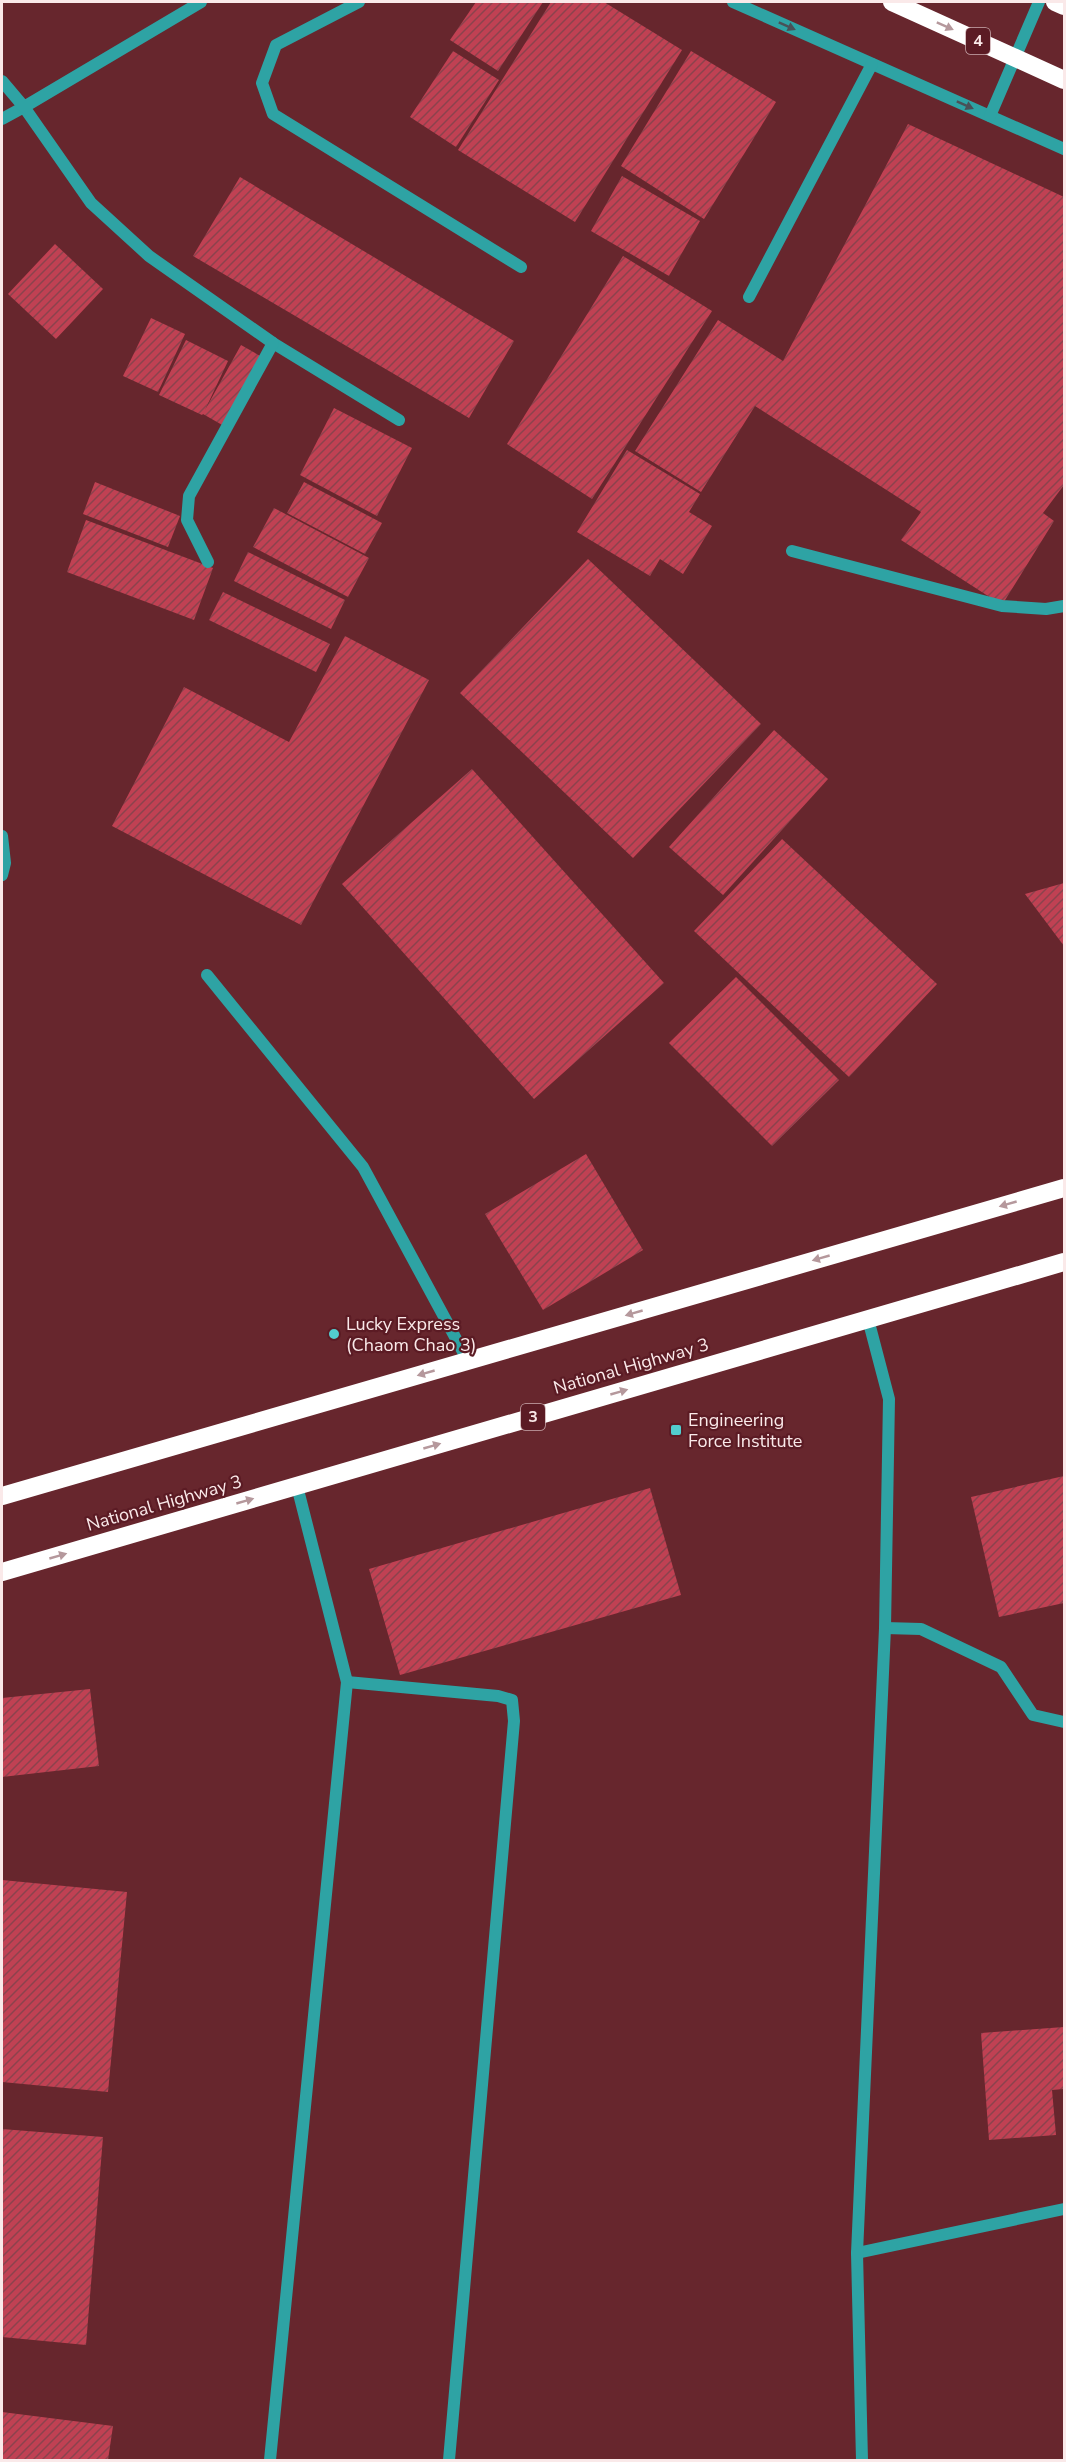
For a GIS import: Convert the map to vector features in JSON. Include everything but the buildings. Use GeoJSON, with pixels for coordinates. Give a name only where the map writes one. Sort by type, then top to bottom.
{"type":"FeatureCollection","features":[{"type":"Feature","properties":{"kind":"highway","name":"4"},"geometry":{"type":"LineString","coordinates":[[892,2],[1065,80]]}},
{"type":"Feature","properties":{"kind":"highway"},"geometry":{"type":"LineString","coordinates":[[1055,2],[1065,6]]}},
{"type":"Feature","properties":{"kind":"highway"},"geometry":{"type":"LineString","coordinates":[[2,1496],[1065,1188]]}},
{"type":"Feature","properties":{"kind":"highway","name":"National Highway 3"},"geometry":{"type":"LineString","coordinates":[[2,1572],[1065,1262]]}},
{"type":"Feature","properties":{"kind":"street"},"geometry":{"type":"LineString","coordinates":[[2,119],[201,2]]}},
{"type":"Feature","properties":{"kind":"street"},"geometry":{"type":"LineString","coordinates":[[359,2],[276,45],[262,83],[273,114],[521,267]]}},
{"type":"Feature","properties":{"kind":"street"},"geometry":{"type":"LineString","coordinates":[[734,2],[1065,149]]}},
{"type":"Feature","properties":{"kind":"street"},"geometry":{"type":"LineString","coordinates":[[990,116],[1039,2]]}},
{"type":"Feature","properties":{"kind":"street"},"geometry":{"type":"LineString","coordinates":[[749,297],[872,64]]}},
{"type":"Feature","properties":{"kind":"street"},"geometry":{"type":"LineString","coordinates":[[2,81],[24,107],[91,203],[149,256],[273,343],[399,420]]}},
{"type":"Feature","properties":{"kind":"street"},"geometry":{"type":"LineString","coordinates":[[208,561],[187,520],[189,496],[273,343]]}},
{"type":"Feature","properties":{"kind":"street"},"geometry":{"type":"LineString","coordinates":[[792,551],[1002,606],[1046,609],[1065,606]]}},
{"type":"Feature","properties":{"kind":"street"},"geometry":{"type":"LineString","coordinates":[[2,836],[5,864],[2,874]]}},
{"type":"Feature","properties":{"kind":"street"},"geometry":{"type":"LineString","coordinates":[[207,975],[363,1167],[468,1361]]}},
{"type":"Feature","properties":{"kind":"street"},"geometry":{"type":"LineString","coordinates":[[862,2460],[857,2253],[885,1628],[889,1400],[868,1319]]}},
{"type":"Feature","properties":{"kind":"street"},"geometry":{"type":"LineString","coordinates":[[270,2460],[347,1682],[297,1486]]}},
{"type":"Feature","properties":{"kind":"street"},"geometry":{"type":"LineString","coordinates":[[885,1628],[921,1629],[1001,1667],[1033,1715],[1065,1722]]}},
{"type":"Feature","properties":{"kind":"street"},"geometry":{"type":"LineString","coordinates":[[347,1682],[498,1696],[512,1700],[514,1721],[449,2460]]}},
{"type":"Feature","properties":{"kind":"street"},"geometry":{"type":"LineString","coordinates":[[857,2253],[1065,2209]]}},
{"type":"Feature","properties":{"kind":"place","name":"Lucky Express (Chaom Chao 3)"},"geometry":{"type":"Point","coordinates":[334,1334]}},
{"type":"Feature","properties":{"kind":"place","name":"Engineering Force Institute"},"geometry":{"type":"Point","coordinates":[676,1430]}}]}
